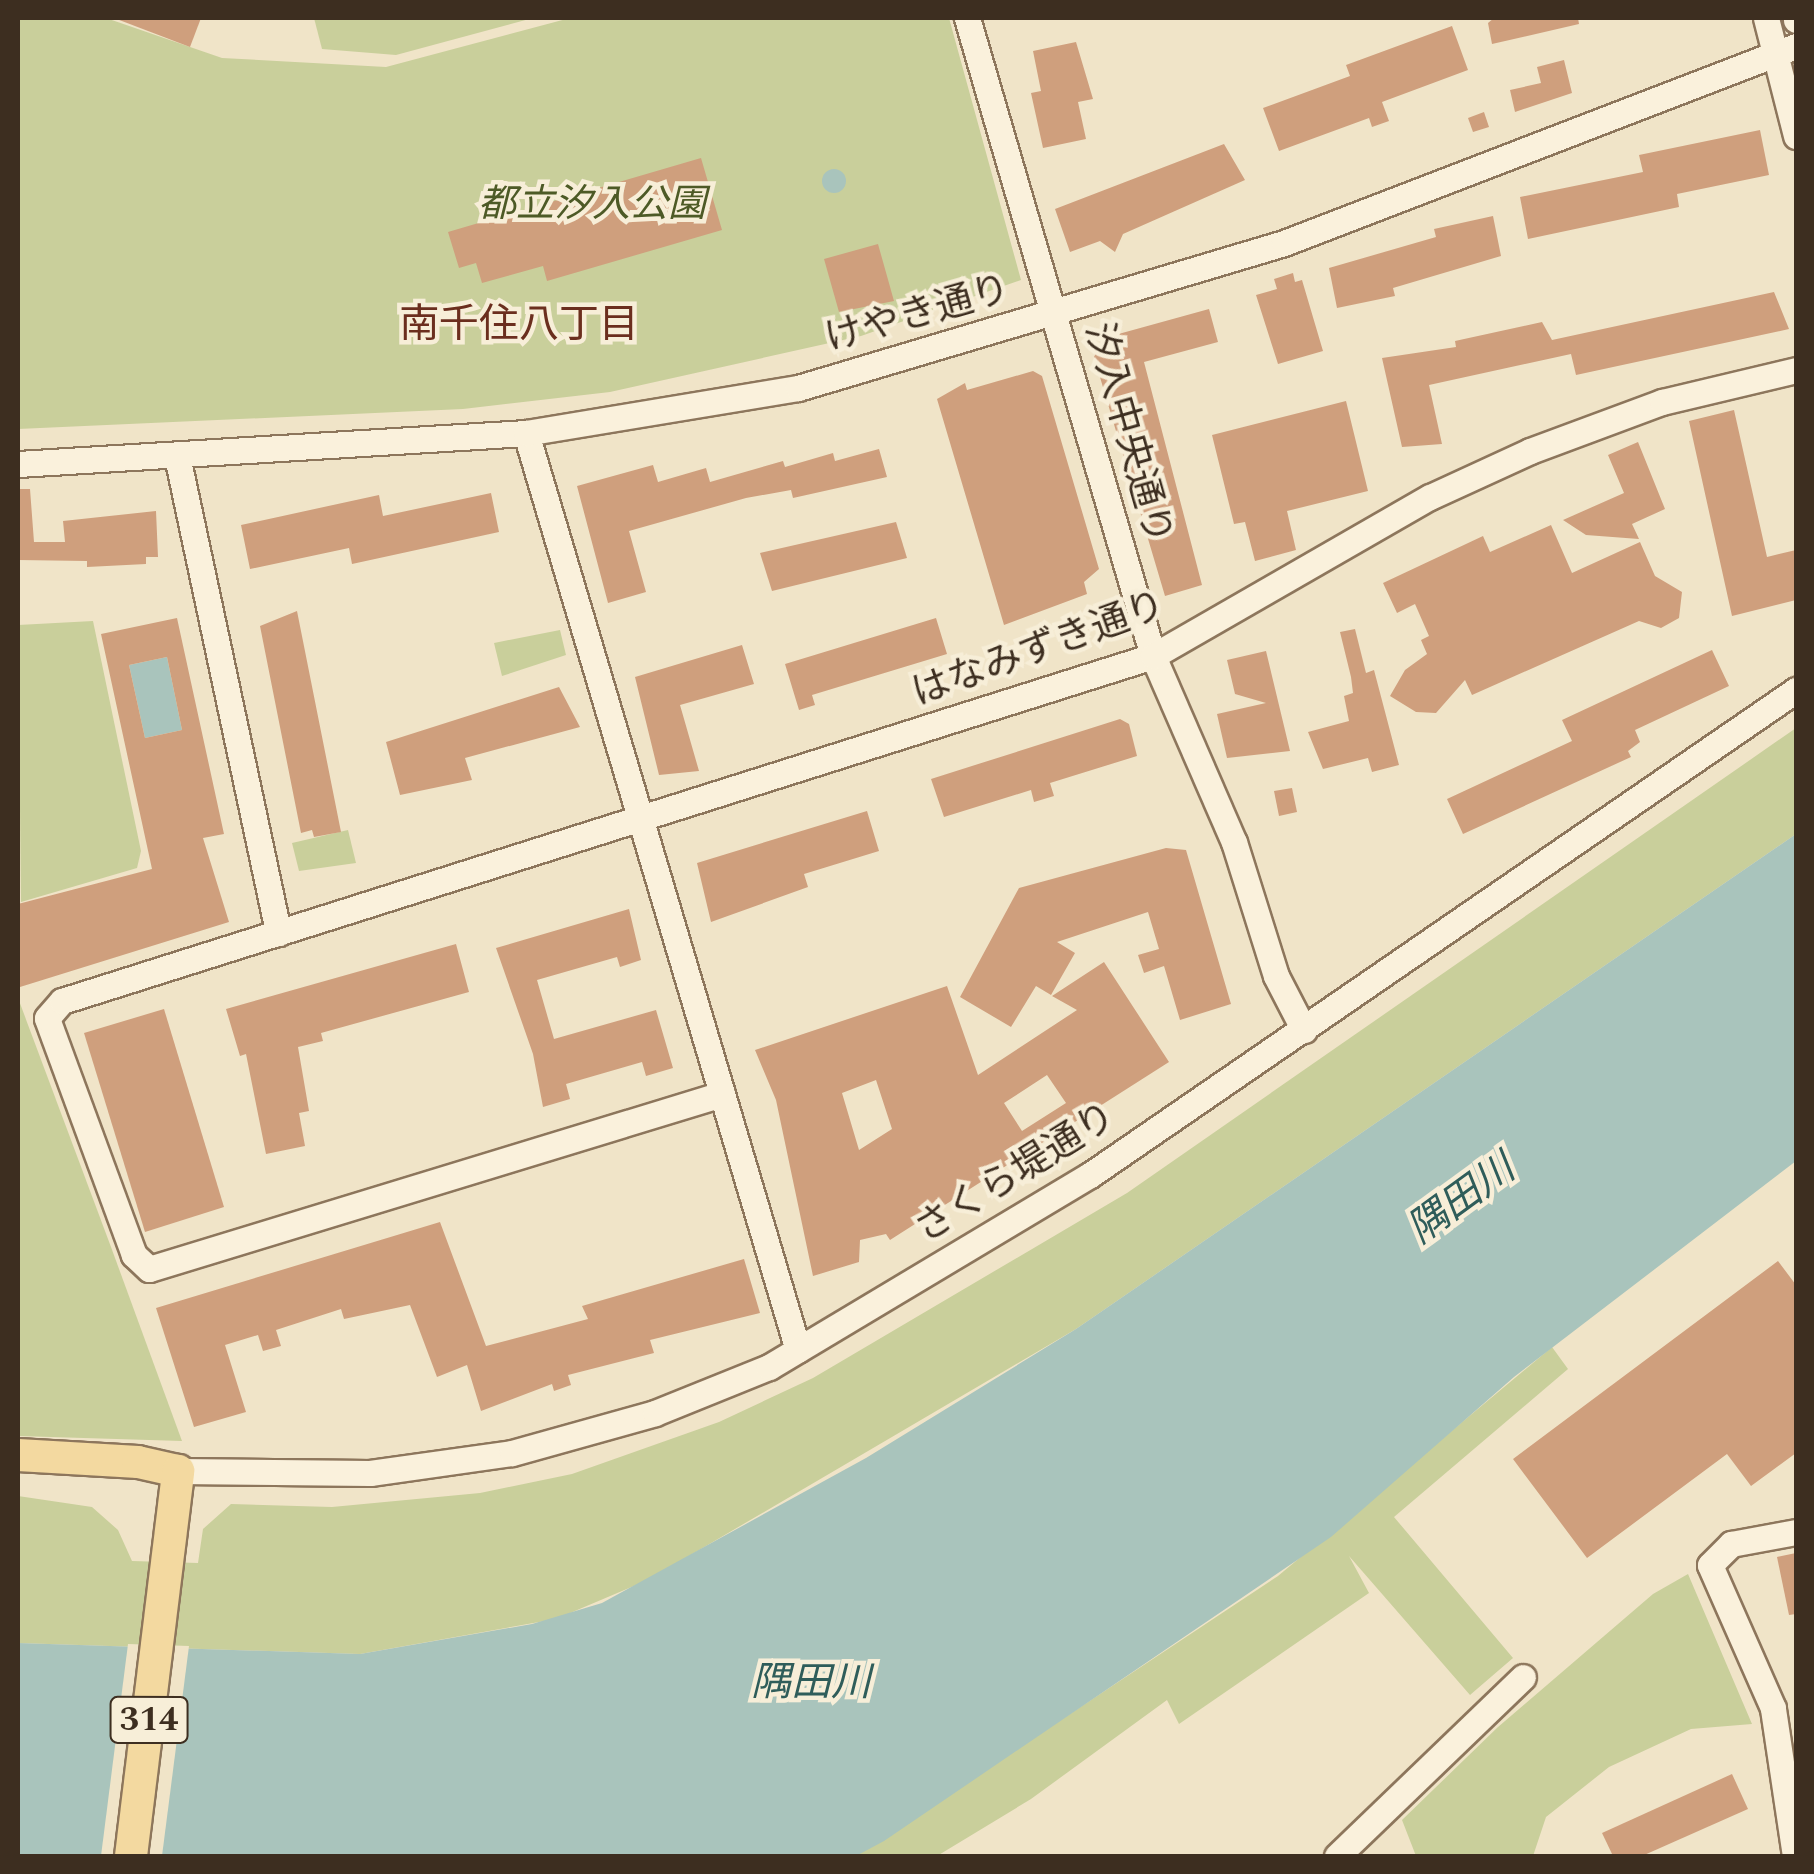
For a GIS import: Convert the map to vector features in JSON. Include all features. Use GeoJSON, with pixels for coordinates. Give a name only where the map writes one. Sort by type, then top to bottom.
{"type":"FeatureCollection","features":[{"type":"Feature","properties":{"kind":"main road"},"geometry":{"type":"LineString","coordinates":[[18,1455],[138,1462],[178,1471]]}},
{"type":"Feature","properties":{"kind":"main road"},"geometry":{"type":"LineString","coordinates":[[18,1472],[138,1478],[178,1471]]}},
{"type":"Feature","properties":{"kind":"main road","name":"314"},"geometry":{"type":"LineString","coordinates":[[132,1856],[178,1471]]}},
{"type":"Feature","properties":{"kind":"street","name":"汐入中央通り"},"geometry":{"type":"LineString","coordinates":[[967,18],[1153,656],[1234,842],[1276,976],[1304,1030]]}},
{"type":"Feature","properties":{"kind":"street"},"geometry":{"type":"LineString","coordinates":[[1766,18],[1786,48],[1796,136]]}},
{"type":"Feature","properties":{"kind":"street","name":"けやき通り"},"geometry":{"type":"LineString","coordinates":[[18,464],[526,433],[761,396],[1054,316],[1353,218],[1786,48]]}},
{"type":"Feature","properties":{"kind":"street","name":"はなみずき通り"},"geometry":{"type":"LineString","coordinates":[[722,1094],[149,1269],[126,1235],[56,1052],[49,1012],[62,1001],[1153,656],[1430,498],[1546,444],[1662,402],[1796,370]]}},
{"type":"Feature","properties":{"kind":"street"},"geometry":{"type":"LineString","coordinates":[[526,433],[798,1350]]}},
{"type":"Feature","properties":{"kind":"street"},"geometry":{"type":"LineString","coordinates":[[177,456],[278,933]]}},
{"type":"Feature","properties":{"kind":"street","name":"さくら堤通り"},"geometry":{"type":"LineString","coordinates":[[178,1471],[370,1473],[512,1453],[689,1401],[798,1350],[1076,1183],[1796,690]]}},
{"type":"Feature","properties":{"kind":"street"},"geometry":{"type":"LineString","coordinates":[[1795,1856],[1788,1732],[1710,1565],[1731,1544],[1796,1532]]}},
{"type":"Feature","properties":{"kind":"street"},"geometry":{"type":"LineString","coordinates":[[1337,1856],[1523,1677]]}},
{"type":"Feature","properties":{"kind":"green space","name":"都立汐入公園"},"geometry":{"type":"Polygon","coordinates":[[[18,18],[106,18],[222,58],[386,67],[570,18],[949,18],[1021,280],[861,336],[610,392],[463,409],[18,429],[18,18]]]}},
{"type":"Feature","properties":{"kind":"green space"},"geometry":{"type":"Polygon","coordinates":[[[314,18],[533,18],[396,55],[322,49],[314,18]]]}},
{"type":"Feature","properties":{"kind":"green space"},"geometry":{"type":"Polygon","coordinates":[[[93,621],[141,851],[137,868],[21,902],[18,625],[93,621]]]}},
{"type":"Feature","properties":{"kind":"green space"},"geometry":{"type":"Polygon","coordinates":[[[560,630],[566,655],[502,676],[494,643],[560,630]]]}},
{"type":"Feature","properties":{"kind":"green space"},"geometry":{"type":"Polygon","coordinates":[[[1796,728],[1796,834],[1076,1329],[648,1580],[556,1619],[360,1654],[18,1643],[18,1496],[92,1507],[118,1530],[132,1561],[198,1563],[203,1529],[231,1504],[332,1507],[480,1493],[572,1474],[719,1422],[813,1378],[1127,1193],[1796,728]]]}},
{"type":"Feature","properties":{"kind":"green space"},"geometry":{"type":"Polygon","coordinates":[[[348,830],[356,863],[299,871],[292,843],[348,830]]]}},
{"type":"Feature","properties":{"kind":"green space"},"geometry":{"type":"Polygon","coordinates":[[[18,998],[111,1247],[182,1441],[18,1436],[18,998]]]}},
{"type":"Feature","properties":{"kind":"green space"},"geometry":{"type":"Polygon","coordinates":[[[1552,1347],[1568,1369],[1394,1517],[1513,1658],[1470,1695],[1349,1556],[1369,1593],[1179,1724],[1167,1700],[1031,1799],[937,1856],[856,1856],[1278,1576],[1552,1347]]]}},
{"type":"Feature","properties":{"kind":"green space"},"geometry":{"type":"Polygon","coordinates":[[[1688,1574],[1752,1724],[1691,1729],[1609,1767],[1546,1817],[1533,1856],[1416,1856],[1402,1820],[1498,1727],[1653,1594],[1688,1574]]]}},
{"type":"Feature","properties":{"kind":"water"},"geometry":{"type":"Polygon","coordinates":[[[829,169],[839,169],[846,181],[839,193],[829,193],[822,186],[822,176],[829,169]]]}},
{"type":"Feature","properties":{"kind":"water"},"geometry":{"type":"Polygon","coordinates":[[[167,657],[182,730],[145,738],[129,665],[167,657]]]}},
{"type":"Feature","properties":{"kind":"water","name":"隅田川"},"geometry":{"type":"Polygon","coordinates":[[[1796,834],[1796,1161],[1514,1377],[1331,1537],[884,1841],[856,1856],[18,1856],[18,1643],[360,1654],[532,1624],[602,1603],[866,1458],[1076,1329],[1796,834]]]}},
{"type":"Feature","properties":{"kind":"pier"},"geometry":{"type":"Polygon","coordinates":[[[128,1644],[189,1646],[162,1856],[101,1856],[128,1644]]]}},
{"type":"Feature","properties":{"kind":"building"},"geometry":{"type":"Polygon","coordinates":[[[114,18],[201,18],[190,47],[114,18]]]}},
{"type":"Feature","properties":{"kind":"building"},"geometry":{"type":"Polygon","coordinates":[[[1494,18],[1578,18],[1579,24],[1492,44],[1488,23],[1494,18]]]}},
{"type":"Feature","properties":{"kind":"building"},"geometry":{"type":"Polygon","coordinates":[[[1452,26],[1468,70],[1382,102],[1389,121],[1372,127],[1369,118],[1279,151],[1263,108],[1350,76],[1346,65],[1452,26]]]}},
{"type":"Feature","properties":{"kind":"building"},"geometry":{"type":"Polygon","coordinates":[[[1076,42],[1093,99],[1078,102],[1086,139],[1043,148],[1031,93],[1041,91],[1033,51],[1076,42]]]}},
{"type":"Feature","properties":{"kind":"building"},"geometry":{"type":"Polygon","coordinates":[[[1564,60],[1572,93],[1515,112],[1510,90],[1541,83],[1537,67],[1564,60]]]}},
{"type":"Feature","properties":{"kind":"building"},"geometry":{"type":"Polygon","coordinates":[[[1484,112],[1489,127],[1473,132],[1468,118],[1484,112]]]}},
{"type":"Feature","properties":{"kind":"building"},"geometry":{"type":"Polygon","coordinates":[[[1760,130],[1769,175],[1677,194],[1679,207],[1528,239],[1520,197],[1643,172],[1639,155],[1760,130]]]}},
{"type":"Feature","properties":{"kind":"building"},"geometry":{"type":"Polygon","coordinates":[[[1224,144],[1245,180],[1123,234],[1115,252],[1100,241],[1070,252],[1055,209],[1224,144]]]}},
{"type":"Feature","properties":{"kind":"building"},"geometry":{"type":"Polygon","coordinates":[[[701,158],[722,230],[547,281],[543,266],[482,283],[476,263],[459,268],[448,232],[701,158]]]}},
{"type":"Feature","properties":{"kind":"building"},"geometry":{"type":"Polygon","coordinates":[[[1493,216],[1501,256],[1393,288],[1395,296],[1337,308],[1329,268],[1436,237],[1434,229],[1493,216]]]}},
{"type":"Feature","properties":{"kind":"building"},"geometry":{"type":"Polygon","coordinates":[[[878,244],[894,301],[839,312],[824,259],[878,244]]]}},
{"type":"Feature","properties":{"kind":"building"},"geometry":{"type":"Polygon","coordinates":[[[1293,273],[1295,282],[1302,280],[1323,351],[1278,364],[1256,295],[1277,289],[1274,279],[1293,273]]]}},
{"type":"Feature","properties":{"kind":"building"},"geometry":{"type":"Polygon","coordinates":[[[1774,292],[1789,329],[1576,375],[1571,354],[1429,385],[1442,444],[1402,447],[1382,358],[1456,347],[1455,341],[1542,322],[1552,340],[1774,292]]]}},
{"type":"Feature","properties":{"kind":"building"},"geometry":{"type":"Polygon","coordinates":[[[1209,309],[1218,342],[1144,362],[1202,585],[1165,596],[1094,357],[1104,338],[1209,309]]]}},
{"type":"Feature","properties":{"kind":"building"},"geometry":{"type":"Polygon","coordinates":[[[1033,371],[1042,376],[1099,569],[1084,582],[1087,594],[1004,625],[937,399],[965,383],[967,390],[1033,371]]]}},
{"type":"Feature","properties":{"kind":"building"},"geometry":{"type":"Polygon","coordinates":[[[1346,401],[1368,491],[1287,511],[1296,550],[1255,561],[1245,522],[1234,524],[1212,435],[1346,401]]]}},
{"type":"Feature","properties":{"kind":"building"},"geometry":{"type":"Polygon","coordinates":[[[1734,410],[1767,557],[1796,550],[1796,600],[1732,616],[1689,421],[1734,410]]]}},
{"type":"Feature","properties":{"kind":"building"},"geometry":{"type":"Polygon","coordinates":[[[1638,442],[1665,509],[1632,524],[1639,539],[1586,535],[1563,520],[1624,493],[1608,455],[1638,442]]]}},
{"type":"Feature","properties":{"kind":"building"},"geometry":{"type":"Polygon","coordinates":[[[879,449],[887,477],[793,498],[791,490],[746,498],[629,531],[646,592],[608,603],[577,486],[653,465],[658,482],[706,468],[710,482],[783,461],[785,467],[833,453],[835,461],[879,449]]]}},
{"type":"Feature","properties":{"kind":"building"},"geometry":{"type":"Polygon","coordinates":[[[18,489],[30,489],[34,542],[65,542],[63,521],[156,511],[158,557],[146,557],[146,564],[87,567],[87,561],[18,560],[18,489]]]}},
{"type":"Feature","properties":{"kind":"building"},"geometry":{"type":"Polygon","coordinates":[[[491,493],[499,532],[352,564],[349,548],[250,569],[241,525],[379,495],[383,516],[491,493]]]}},
{"type":"Feature","properties":{"kind":"building"},"geometry":{"type":"Polygon","coordinates":[[[896,522],[907,558],[772,591],[760,553],[896,522]]]}},
{"type":"Feature","properties":{"kind":"building"},"geometry":{"type":"Polygon","coordinates":[[[1551,525],[1572,573],[1640,542],[1655,576],[1682,592],[1679,618],[1661,628],[1639,621],[1472,695],[1465,680],[1436,713],[1416,712],[1390,696],[1405,670],[1427,654],[1421,640],[1429,636],[1415,604],[1397,613],[1383,583],[1483,536],[1490,552],[1551,525]]]}},
{"type":"Feature","properties":{"kind":"building"},"geometry":{"type":"Polygon","coordinates":[[[297,611],[341,832],[314,837],[312,830],[301,833],[260,626],[297,611]]]}},
{"type":"Feature","properties":{"kind":"building"},"geometry":{"type":"Polygon","coordinates":[[[177,618],[224,834],[203,838],[229,922],[20,987],[18,904],[152,869],[101,634],[177,618]],[[167,657],[129,665],[145,738],[182,730],[167,657]]]}},
{"type":"Feature","properties":{"kind":"building"},"geometry":{"type":"Polygon","coordinates":[[[936,618],[947,654],[812,695],[815,705],[799,710],[785,664],[936,618]]]}},
{"type":"Feature","properties":{"kind":"building"},"geometry":{"type":"Polygon","coordinates":[[[1355,629],[1366,673],[1374,670],[1399,765],[1372,772],[1368,758],[1323,769],[1308,732],[1349,721],[1344,696],[1353,693],[1340,632],[1355,629]]]}},
{"type":"Feature","properties":{"kind":"building"},"geometry":{"type":"Polygon","coordinates":[[[742,645],[754,684],[680,705],[699,771],[659,775],[635,677],[742,645]]]}},
{"type":"Feature","properties":{"kind":"building"},"geometry":{"type":"Polygon","coordinates":[[[1712,650],[1729,686],[1635,730],[1640,742],[1628,751],[1631,757],[1463,834],[1447,799],[1572,741],[1562,720],[1712,650]]]}},
{"type":"Feature","properties":{"kind":"building"},"geometry":{"type":"Polygon","coordinates":[[[1266,651],[1290,751],[1227,758],[1217,714],[1266,703],[1235,694],[1227,660],[1266,651]]]}},
{"type":"Feature","properties":{"kind":"building"},"geometry":{"type":"Polygon","coordinates":[[[559,687],[580,727],[465,758],[472,780],[400,795],[386,742],[559,687]]]}},
{"type":"Feature","properties":{"kind":"building"},"geometry":{"type":"Polygon","coordinates":[[[1120,719],[1129,724],[1137,756],[1050,783],[1054,796],[1034,802],[1031,790],[944,817],[931,779],[1120,719]]]}},
{"type":"Feature","properties":{"kind":"building"},"geometry":{"type":"Polygon","coordinates":[[[1292,788],[1297,812],[1279,816],[1274,791],[1292,788]]]}},
{"type":"Feature","properties":{"kind":"building"},"geometry":{"type":"Polygon","coordinates":[[[867,811],[879,851],[804,874],[808,887],[711,922],[697,863],[867,811]]]}},
{"type":"Feature","properties":{"kind":"building"},"geometry":{"type":"Polygon","coordinates":[[[1166,848],[1186,850],[1231,1004],[1180,1020],[1164,966],[1144,973],[1138,955],[1159,949],[1148,912],[1057,942],[1075,953],[1051,995],[1036,986],[1011,1027],[960,997],[1019,888],[1166,848]]]}},
{"type":"Feature","properties":{"kind":"building"},"geometry":{"type":"Polygon","coordinates":[[[629,909],[641,960],[620,967],[617,957],[537,980],[554,1039],[656,1010],[673,1068],[646,1076],[642,1062],[566,1084],[570,1099],[543,1107],[533,1054],[496,948],[629,909]]]}},
{"type":"Feature","properties":{"kind":"building"},"geometry":{"type":"Polygon","coordinates":[[[456,944],[469,992],[321,1033],[323,1041],[298,1047],[309,1111],[299,1113],[305,1146],[266,1154],[246,1054],[240,1056],[226,1009],[456,944]]]}},
{"type":"Feature","properties":{"kind":"building"},"geometry":{"type":"Polygon","coordinates":[[[1104,962],[1169,1062],[890,1240],[886,1234],[860,1240],[859,1262],[813,1276],[776,1100],[755,1050],[947,986],[978,1075],[1077,1010],[1052,996],[1104,962]],[[1047,1075],[1004,1103],[1022,1131],[1066,1103],[1047,1075]],[[876,1080],[842,1093],[859,1150],[892,1129],[876,1080]]]}},
{"type":"Feature","properties":{"kind":"building"},"geometry":{"type":"Polygon","coordinates":[[[164,1009],[224,1207],[145,1232],[84,1033],[164,1009]]]}},
{"type":"Feature","properties":{"kind":"building"},"geometry":{"type":"Polygon","coordinates":[[[440,1222],[486,1346],[588,1319],[582,1306],[744,1259],[760,1313],[650,1340],[654,1353],[568,1375],[571,1385],[554,1391],[552,1384],[481,1411],[467,1365],[437,1377],[410,1305],[344,1319],[341,1309],[276,1330],[281,1346],[263,1351],[258,1335],[225,1345],[246,1412],[194,1427],[156,1308],[440,1222]]]}},
{"type":"Feature","properties":{"kind":"building"},"geometry":{"type":"Polygon","coordinates":[[[1778,1261],[1796,1285],[1796,1453],[1751,1486],[1727,1454],[1587,1558],[1513,1459],[1778,1261]]]}},
{"type":"Feature","properties":{"kind":"building"},"geometry":{"type":"Polygon","coordinates":[[[1796,1553],[1796,1614],[1789,1615],[1777,1557],[1796,1553]]]}},
{"type":"Feature","properties":{"kind":"building"},"geometry":{"type":"Polygon","coordinates":[[[1732,1774],[1748,1809],[1642,1856],[1613,1856],[1602,1833],[1732,1774]]]}},
{"type":"Feature","properties":{"kind":"district","name":"南千住八丁目"},"geometry":{"type":"Point","coordinates":[519,326]}}]}
